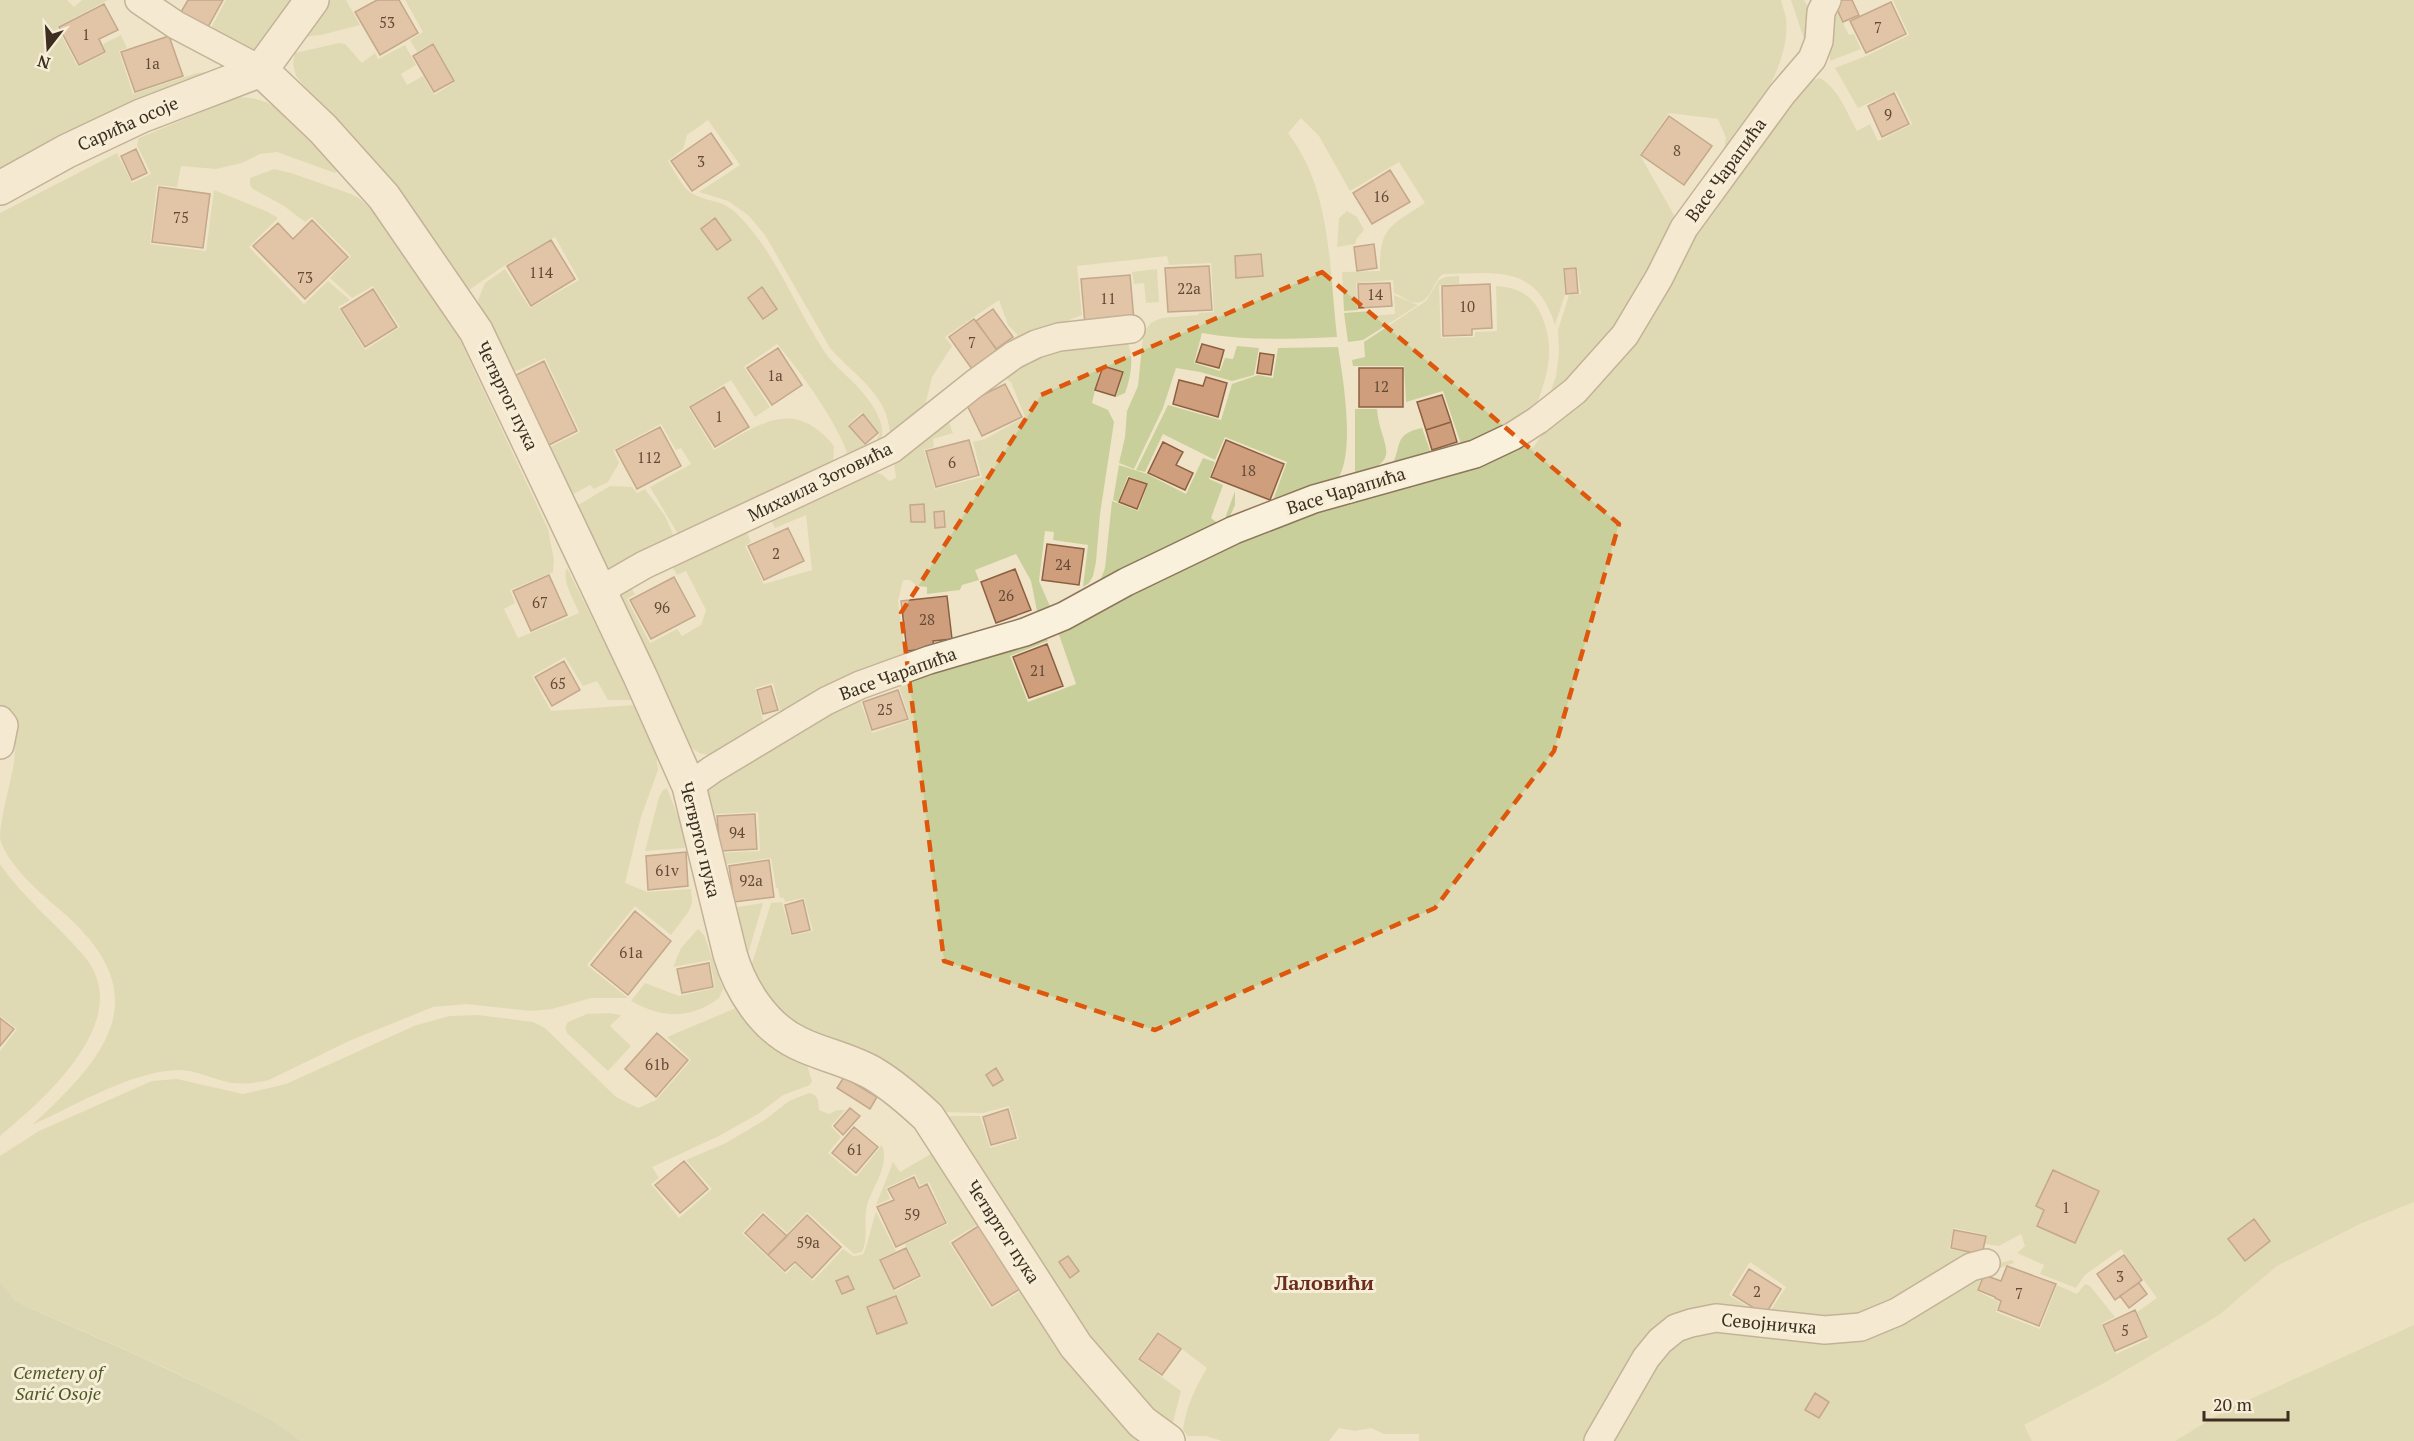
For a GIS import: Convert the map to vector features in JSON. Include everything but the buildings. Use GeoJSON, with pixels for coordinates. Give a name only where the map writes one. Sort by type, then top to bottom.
{"type":"FeatureCollection","features":[{"type":"Feature","properties":{"kind":"street"},"geometry":{"type":"LineString","coordinates":[[139,0],[176,25],[261,70],[312,0]]}},
{"type":"Feature","properties":{"kind":"street","name":"Васе Чарапића"},"geometry":{"type":"LineString","coordinates":[[689,786],[826,701],[860,685],[929,660],[1025,632],[1064,616],[1126,582],[1234,530],[1314,499],[1475,453],[1514,436],[1538,420],[1575,391],[1625,335],[1659,278],[1684,228],[1782,94],[1812,59],[1819,41],[1821,12],[1827,0]]}},
{"type":"Feature","properties":{"kind":"street","name":"Сарића осоје"},"geometry":{"type":"LineString","coordinates":[[0,188],[68,151],[141,117],[261,70]]}},
{"type":"Feature","properties":{"kind":"street","name":"Четвртог пука"},"geometry":{"type":"LineString","coordinates":[[261,70],[323,129],[384,197],[476,332],[520,420],[689,786],[729,954],[736,974],[750,999],[769,1022],[796,1042],[873,1073],[898,1090],[928,1117],[1076,1346],[1142,1422],[1168,1441]]}},
{"type":"Feature","properties":{"kind":"street","name":"Михаила Зотовића"},"geometry":{"type":"LineString","coordinates":[[599,591],[644,565],[892,448],[974,384],[1014,356],[1036,344],[1059,337],[1131,329]]}},
{"type":"Feature","properties":{"kind":"street"},"geometry":{"type":"LineString","coordinates":[[0,720],[4,725],[0,745]]}},
{"type":"Feature","properties":{"kind":"street","name":"Севојничка"},"geometry":{"type":"LineString","coordinates":[[1598,1441],[1646,1358],[1660,1341],[1676,1328],[1716,1318],[1825,1330],[1861,1327],[1897,1312],[1971,1268],[1986,1263]]}},
{"type":"Feature","properties":{"kind":"highlighted area"},"geometry":{"type":"Polygon","coordinates":[[[1322,272],[1619,524],[1554,751],[1435,908],[1155,1030],[944,961],[901,613],[1041,395],[1322,272]]]}},
{"type":"Feature","properties":{"kind":"shaded area"},"geometry":{"type":"Polygon","coordinates":[[[2414,1202],[2414,1325],[2226,1410],[2175,1441],[2032,1441],[2023,1425],[2106,1382],[2219,1315],[2277,1266],[2360,1224],[2414,1202]]]}},
{"type":"Feature","properties":{"kind":"green space"},"geometry":{"type":"Polygon","coordinates":[[[0,0],[67,0],[74,7],[82,0],[108,0],[57,27],[78,67],[106,53],[103,44],[121,35],[127,48],[119,51],[133,94],[197,73],[218,71],[0,171],[0,0]]]}},
{"type":"Feature","properties":{"kind":"green space"},"geometry":{"type":"Polygon","coordinates":[[[226,0],[296,0],[255,51],[210,30],[226,0]]]}},
{"type":"Feature","properties":{"kind":"green space"},"geometry":{"type":"Polygon","coordinates":[[[329,0],[346,0],[360,25],[321,35],[301,37],[329,0]]]}},
{"type":"Feature","properties":{"kind":"green space"},"geometry":{"type":"Polygon","coordinates":[[[405,0],[1781,0],[1786,18],[1785,40],[1769,87],[1756,110],[1696,193],[1724,149],[1726,138],[1718,119],[1669,113],[1640,155],[1678,222],[1635,305],[1545,408],[1556,376],[1559,352],[1558,330],[1569,295],[1581,294],[1577,267],[1563,269],[1565,295],[1555,325],[1547,305],[1537,291],[1512,276],[1497,274],[1443,274],[1427,297],[1418,303],[1394,293],[1393,280],[1356,283],[1358,310],[1344,311],[1342,272],[1380,271],[1382,245],[1389,229],[1425,203],[1399,162],[1350,191],[1319,136],[1301,118],[1288,133],[1302,155],[1321,204],[1330,257],[1337,337],[1252,338],[1202,333],[1194,363],[1220,371],[1225,358],[1233,359],[1237,346],[1259,348],[1254,375],[1232,381],[1176,368],[1163,408],[1134,469],[1119,463],[1125,437],[1127,411],[1138,386],[1143,337],[1151,323],[1161,318],[1214,312],[1211,263],[1169,265],[1167,256],[1077,266],[1082,315],[1035,333],[999,352],[998,350],[1018,335],[1008,325],[999,300],[945,337],[952,346],[932,377],[925,406],[890,433],[887,416],[876,395],[830,348],[765,235],[748,215],[728,201],[699,192],[740,165],[708,120],[687,135],[683,149],[668,161],[689,192],[729,207],[754,233],[776,265],[824,351],[874,408],[880,419],[882,438],[881,444],[877,438],[880,434],[862,412],[848,425],[865,446],[869,443],[873,449],[848,456],[827,413],[777,344],[744,367],[770,407],[755,417],[731,380],[688,407],[714,450],[761,425],[776,420],[790,419],[804,422],[819,431],[834,446],[833,464],[681,539],[650,487],[691,464],[681,448],[676,450],[661,424],[613,450],[619,463],[608,482],[594,489],[590,485],[570,496],[548,448],[580,432],[545,358],[512,373],[479,308],[478,300],[485,283],[505,269],[530,308],[579,280],[555,237],[504,266],[466,292],[296,76],[293,64],[295,53],[339,43],[345,44],[362,63],[375,53],[378,59],[405,45],[416,65],[401,74],[407,85],[423,76],[434,95],[455,82],[433,43],[417,52],[410,40],[423,32],[405,0]]]}},
{"type":"Feature","properties":{"kind":"green space"},"geometry":{"type":"Polygon","coordinates":[[[1791,0],[1804,0],[1810,11],[1807,48],[1791,0]]]}},
{"type":"Feature","properties":{"kind":"green space"},"geometry":{"type":"Polygon","coordinates":[[[1893,0],[2414,0],[2414,1202],[2360,1224],[2277,1266],[2219,1315],[2106,1382],[2024,1425],[2032,1441],[1602,1441],[1631,1390],[1654,1358],[1668,1344],[1701,1326],[1739,1324],[1822,1334],[1865,1331],[1907,1313],[1973,1272],[2012,1260],[2014,1263],[1983,1274],[1977,1291],[1999,1302],[1996,1312],[2040,1329],[2057,1285],[2077,1294],[2085,1284],[2090,1286],[2115,1317],[2101,1324],[2116,1354],[2149,1339],[2137,1312],[2157,1298],[2121,1249],[2085,1275],[2076,1288],[2040,1274],[2044,1265],[2017,1253],[2025,1246],[2021,1234],[1999,1246],[1985,1244],[1987,1235],[1954,1228],[1949,1249],[1984,1256],[1904,1304],[1871,1319],[1853,1323],[1820,1325],[1765,1319],[1786,1287],[1750,1262],[1729,1295],[1760,1314],[1758,1318],[1728,1315],[1698,1317],[1680,1323],[1663,1335],[1635,1367],[1592,1441],[1419,1441],[1419,1434],[1384,1434],[1371,1428],[1355,1431],[1339,1428],[1329,1441],[1222,1441],[1206,1436],[1188,1436],[1183,1430],[1186,1413],[1207,1368],[1158,1331],[1137,1359],[1181,1391],[1172,1426],[1149,1413],[1120,1382],[1086,1339],[942,1116],[980,1116],[990,1148],[1019,1139],[1009,1106],[983,1113],[940,1112],[911,1086],[887,1069],[804,1033],[791,1025],[762,995],[753,981],[750,970],[771,903],[782,902],[791,936],[813,931],[804,898],[785,902],[784,898],[780,898],[771,858],[727,864],[729,882],[723,883],[716,853],[760,851],[758,812],[715,814],[717,829],[711,830],[705,803],[706,791],[715,779],[852,694],[857,693],[872,733],[910,720],[900,690],[899,678],[978,657],[1044,633],[1048,641],[1010,656],[1028,702],[1076,684],[1057,629],[1229,537],[1306,509],[1476,461],[1510,445],[1520,444],[1533,448],[1545,430],[1580,401],[1631,345],[1666,287],[1690,237],[1775,116],[1809,81],[1820,78],[1827,83],[1842,102],[1857,131],[1870,124],[1878,141],[1912,124],[1896,91],[1858,108],[1835,68],[1909,35],[1893,0]]]}},
{"type":"Feature","properties":{"kind":"green space"},"geometry":{"type":"Polygon","coordinates":[[[1838,13],[1849,35],[1854,34],[1861,49],[1830,61],[1828,31],[1832,17],[1838,13]]]}},
{"type":"Feature","properties":{"kind":"green space"},"geometry":{"type":"Polygon","coordinates":[[[238,97],[254,98],[281,110],[336,164],[338,171],[335,173],[277,152],[260,154],[242,163],[216,169],[181,166],[177,187],[157,185],[150,244],[206,251],[214,190],[268,212],[278,218],[249,247],[304,304],[328,281],[350,300],[338,307],[365,350],[400,327],[373,286],[352,298],[330,278],[351,256],[312,217],[305,222],[284,206],[253,189],[250,185],[250,178],[274,169],[291,173],[351,194],[374,212],[459,338],[548,529],[554,560],[553,572],[510,590],[515,603],[504,609],[518,638],[579,613],[567,585],[567,568],[633,700],[608,700],[597,681],[583,686],[565,657],[532,676],[551,711],[635,705],[656,754],[658,770],[641,817],[625,883],[647,892],[691,889],[692,903],[689,911],[671,935],[635,906],[587,965],[628,998],[591,998],[552,1009],[531,1011],[466,1004],[433,1007],[349,1041],[269,1080],[232,1083],[185,1070],[160,1072],[122,1083],[32,1125],[83,1073],[101,1047],[112,1022],[115,995],[108,968],[90,939],[25,877],[4,849],[0,839],[3,812],[13,769],[15,743],[12,729],[0,707],[0,213],[117,153],[132,183],[151,174],[137,145],[139,138],[238,97]]]}},
{"type":"Feature","properties":{"kind":"green space"},"geometry":{"type":"Polygon","coordinates":[[[1347,211],[1357,217],[1364,230],[1355,244],[1337,247],[1339,218],[1347,211]]]}},
{"type":"Feature","properties":{"kind":"green space"},"geometry":{"type":"Polygon","coordinates":[[[1157,269],[1159,302],[1146,303],[1144,283],[1134,284],[1132,272],[1157,269]]]}},
{"type":"Feature","properties":{"kind":"green space"},"geometry":{"type":"Polygon","coordinates":[[[1459,276],[1459,284],[1439,285],[1441,338],[1475,337],[1475,332],[1497,331],[1496,286],[1514,289],[1528,296],[1542,316],[1548,338],[1548,366],[1539,397],[1530,413],[1500,432],[1464,447],[1390,469],[1402,438],[1413,431],[1422,428],[1431,453],[1461,444],[1443,391],[1406,402],[1404,366],[1353,366],[1352,360],[1365,357],[1364,342],[1426,301],[1439,280],[1459,276]]]}},
{"type":"Feature","properties":{"kind":"green space"},"geometry":{"type":"Polygon","coordinates":[[[1394,295],[1418,305],[1363,340],[1348,342],[1344,313],[1371,311],[1372,316],[1395,314],[1394,295]]]}},
{"type":"Feature","properties":{"kind":"green space"},"geometry":{"type":"Polygon","coordinates":[[[1106,336],[1126,340],[1129,346],[1131,366],[1125,393],[1116,397],[1124,371],[1101,365],[1092,403],[1108,410],[1114,422],[1100,514],[1096,562],[1089,583],[1083,587],[1088,545],[1053,540],[1054,532],[1045,531],[1039,581],[1052,611],[1038,616],[1031,581],[1016,554],[975,570],[979,580],[962,585],[960,590],[927,594],[927,587],[917,586],[910,580],[903,580],[898,601],[905,653],[912,656],[781,714],[773,683],[755,688],[764,725],[711,755],[697,751],[686,742],[620,602],[624,589],[629,584],[635,594],[627,599],[650,643],[677,629],[682,636],[701,625],[706,610],[686,571],[677,575],[670,562],[744,525],[751,542],[745,546],[764,584],[812,570],[806,515],[775,528],[768,514],[873,471],[883,475],[889,481],[896,478],[894,463],[948,420],[953,433],[933,439],[934,447],[924,450],[935,489],[982,477],[973,442],[985,439],[1025,417],[1011,382],[997,373],[1038,351],[1083,346],[1105,347],[1106,336]]]}},
{"type":"Feature","properties":{"kind":"green space"},"geometry":{"type":"Polygon","coordinates":[[[1338,347],[1347,417],[1347,437],[1342,471],[1335,483],[1249,515],[1258,505],[1272,503],[1287,462],[1225,437],[1215,460],[1163,434],[1145,472],[1136,470],[1168,405],[1221,420],[1232,384],[1258,375],[1273,378],[1278,348],[1338,347]]]}},
{"type":"Feature","properties":{"kind":"green space"},"geometry":{"type":"Polygon","coordinates":[[[1355,409],[1377,409],[1386,450],[1385,457],[1380,464],[1355,476],[1355,409]]]}},
{"type":"Feature","properties":{"kind":"green space"},"geometry":{"type":"Polygon","coordinates":[[[1203,458],[1215,462],[1209,479],[1223,485],[1211,518],[1220,525],[1223,524],[1235,491],[1235,505],[1227,523],[1096,592],[1105,568],[1112,501],[1138,511],[1148,484],[1128,476],[1118,502],[1113,500],[1119,465],[1147,474],[1186,494],[1203,458]]]}},
{"type":"Feature","properties":{"kind":"green space"},"geometry":{"type":"Polygon","coordinates":[[[610,486],[632,487],[637,493],[645,489],[665,516],[676,541],[614,570],[604,566],[575,507],[610,486]]]}},
{"type":"Feature","properties":{"kind":"green space"},"geometry":{"type":"Polygon","coordinates":[[[667,788],[682,827],[685,848],[645,851],[659,797],[667,788]]]}},
{"type":"Feature","properties":{"kind":"green space"},"geometry":{"type":"Polygon","coordinates":[[[0,864],[19,889],[84,956],[97,980],[100,1005],[93,1031],[79,1055],[40,1101],[0,1136],[0,1051],[17,1029],[0,1016],[0,864]]]}},
{"type":"Feature","properties":{"kind":"green space"},"geometry":{"type":"Polygon","coordinates":[[[763,903],[748,954],[745,960],[731,908],[763,903]]]}},
{"type":"Feature","properties":{"kind":"green space"},"geometry":{"type":"Polygon","coordinates":[[[698,929],[704,935],[723,989],[719,998],[697,1010],[675,1014],[653,1011],[631,1001],[645,983],[679,996],[715,988],[710,960],[673,967],[681,948],[698,929]]]}},
{"type":"Feature","properties":{"kind":"green space"},"geometry":{"type":"Polygon","coordinates":[[[736,1008],[807,1065],[812,1081],[810,1085],[783,1095],[758,1114],[719,1136],[652,1167],[659,1178],[651,1184],[679,1218],[712,1189],[686,1160],[726,1143],[766,1119],[789,1101],[809,1093],[815,1095],[819,1110],[829,1114],[837,1110],[845,1110],[831,1126],[841,1137],[828,1153],[856,1177],[882,1145],[884,1160],[867,1205],[862,1252],[854,1254],[807,1212],[787,1233],[763,1211],[742,1233],[786,1274],[795,1264],[813,1281],[843,1249],[853,1256],[863,1254],[876,1212],[896,1251],[879,1260],[895,1291],[922,1277],[905,1244],[948,1224],[929,1182],[920,1185],[915,1174],[886,1188],[890,1199],[876,1205],[893,1162],[900,1172],[936,1151],[981,1222],[949,1242],[991,1309],[1024,1289],[1147,1441],[301,1441],[280,1425],[245,1406],[15,1301],[0,1282],[0,1156],[39,1131],[152,1081],[177,1079],[243,1094],[286,1084],[414,1026],[449,1016],[478,1015],[533,1022],[545,1028],[616,1097],[638,1108],[656,1100],[691,1060],[667,1037],[736,1008]]]}},
{"type":"Feature","properties":{"kind":"green space"},"geometry":{"type":"Polygon","coordinates":[[[587,1014],[621,1015],[610,1026],[631,1046],[608,1071],[567,1033],[565,1027],[568,1022],[587,1014]]]}},
{"type":"Feature","properties":{"kind":"green space","name":"Cemetery of Sarić Osoje"},"geometry":{"type":"Polygon","coordinates":[[[0,1282],[15,1301],[247,1407],[270,1419],[301,1441],[0,1441],[0,1282]]]}},
{"type":"Feature","properties":{"kind":"green space"},"geometry":{"type":"Polygon","coordinates":[[[2414,1325],[2414,1441],[2175,1441],[2226,1410],[2414,1325]]]}},
{"type":"Feature","properties":{"kind":"district","name":"Лаловићи"},"geometry":{"type":"Point","coordinates":[1324,1283]}}]}
